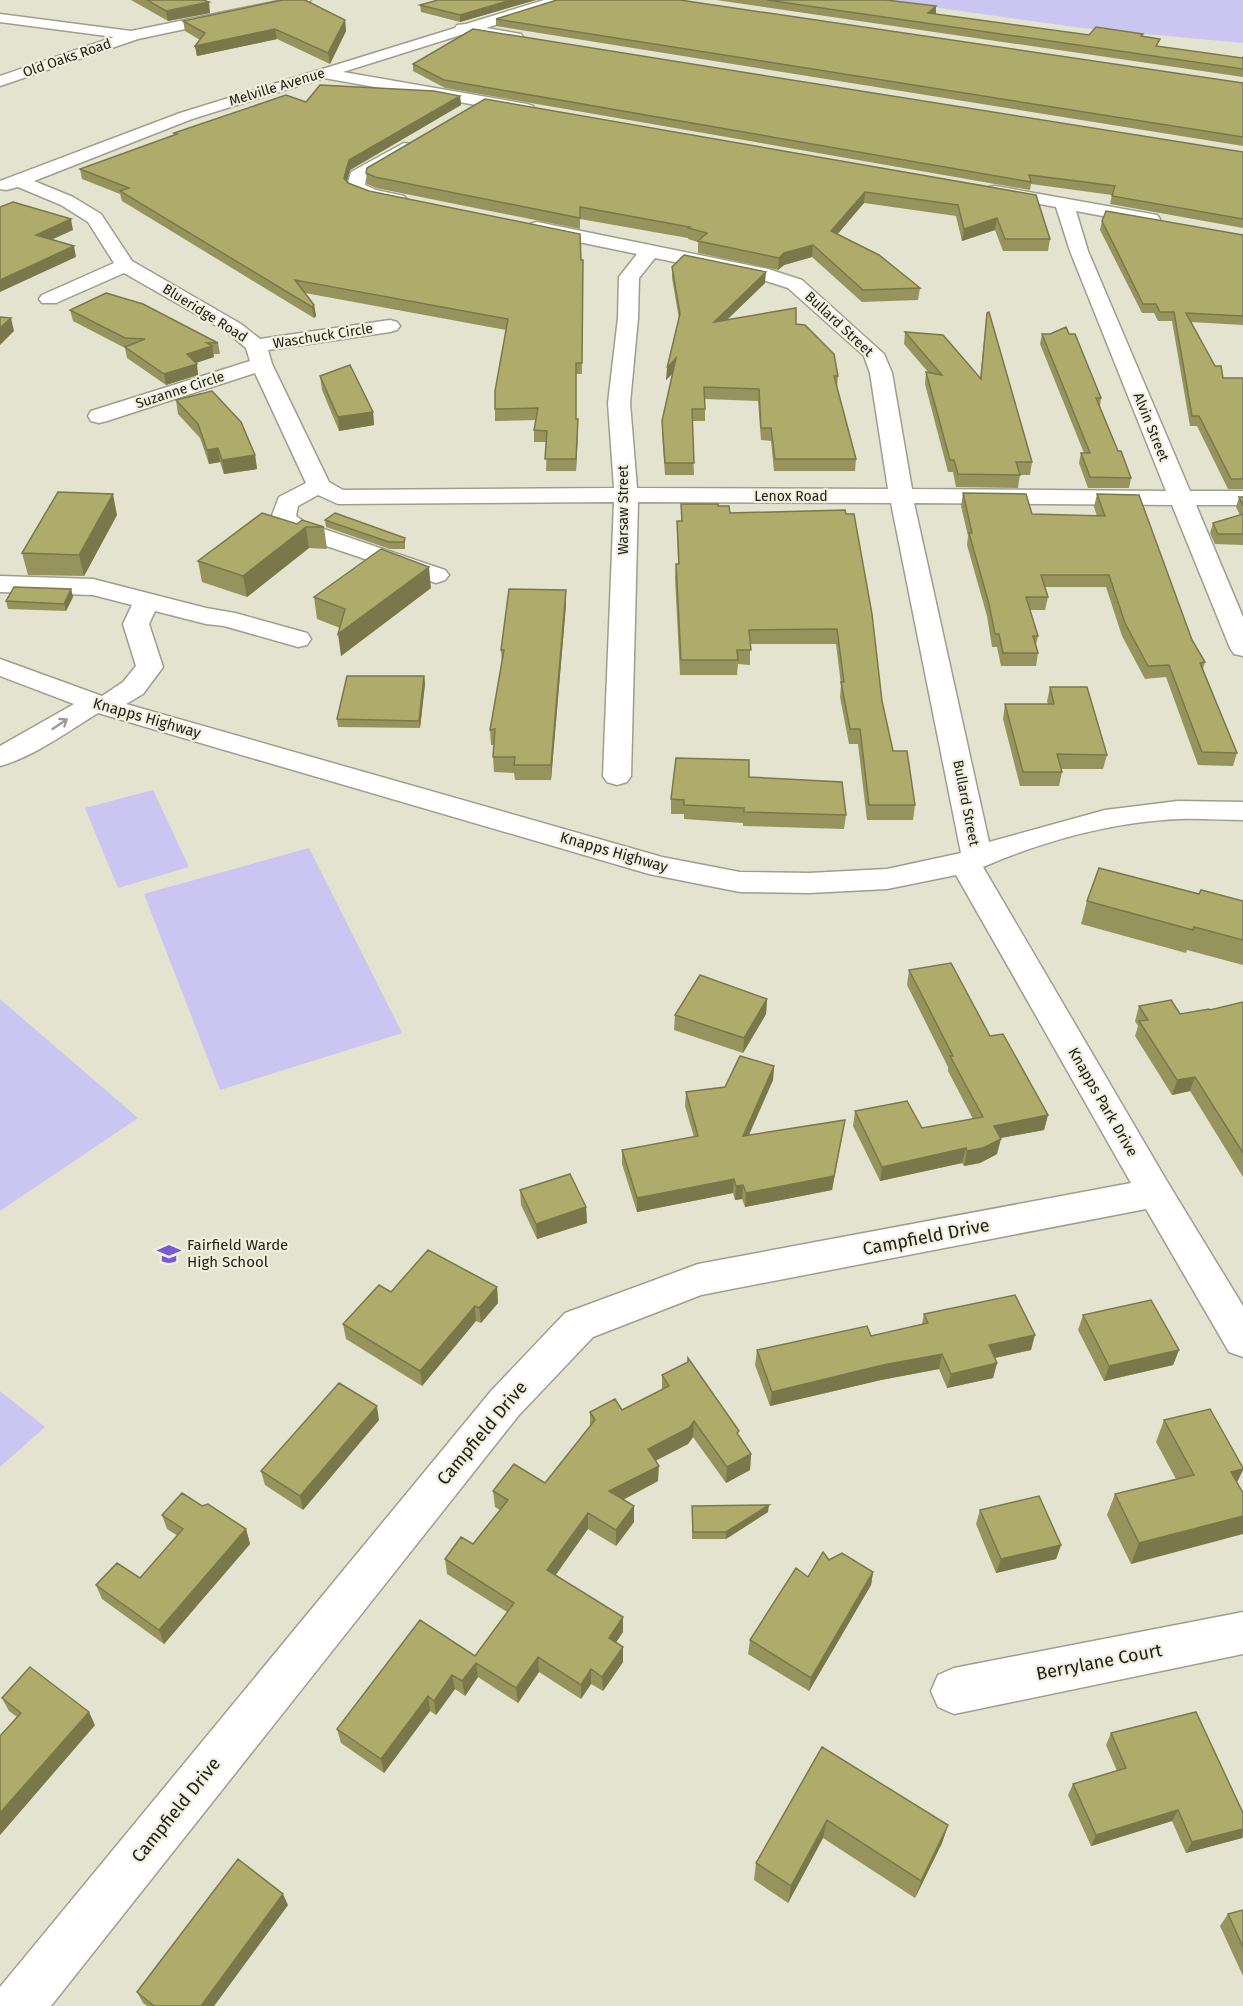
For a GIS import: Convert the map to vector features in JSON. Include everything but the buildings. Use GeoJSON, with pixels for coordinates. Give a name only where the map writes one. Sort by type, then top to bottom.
{"type":"FeatureCollection","features":[{"type":"Feature","properties":{"kind":"street","name":"Old Oaks Road"},"geometry":{"type":"LineString","coordinates":[[0,81],[134,35],[304,0]]}},
{"type":"Feature","properties":{"kind":"street","name":"Melville Avenue"},"geometry":{"type":"LineString","coordinates":[[8,183],[186,116],[462,28],[559,0]]}},
{"type":"Feature","properties":{"kind":"street","name":"Old Oaks Road"},"geometry":{"type":"LineString","coordinates":[[0,18],[134,35]]}},
{"type":"Feature","properties":{"kind":"street"},"geometry":{"type":"LineString","coordinates":[[462,28],[531,40]]}},
{"type":"Feature","properties":{"kind":"street"},"geometry":{"type":"LineString","coordinates":[[322,73],[541,111]]}},
{"type":"Feature","properties":{"kind":"street"},"geometry":{"type":"LineString","coordinates":[[459,115],[483,101]]}},
{"type":"Feature","properties":{"kind":"street"},"geometry":{"type":"LineString","coordinates":[[417,204],[370,194],[356,187],[357,176],[419,139]]}},
{"type":"Feature","properties":{"kind":"street","name":"Blueridge Road"},"geometry":{"type":"LineString","coordinates":[[8,183],[67,201],[95,218],[125,265],[234,328],[258,355],[328,492]]}},
{"type":"Feature","properties":{"kind":"street"},"geometry":{"type":"LineString","coordinates":[[982,189],[1164,221]]}},
{"type":"Feature","properties":{"kind":"street","name":"Alvin Street"},"geometry":{"type":"LineString","coordinates":[[1064,203],[1079,251],[1243,648]]}},
{"type":"Feature","properties":{"kind":"street","name":"Bullard Street"},"geometry":{"type":"LineString","coordinates":[[522,225],[768,275],[795,284],[874,354],[881,373],[901,496],[971,860]]}},
{"type":"Feature","properties":{"kind":"street","name":"Warsaw Street"},"geometry":{"type":"LineString","coordinates":[[617,776],[626,495],[619,403],[628,318],[629,278],[650,251]]}},
{"type":"Feature","properties":{"kind":"street"},"geometry":{"type":"LineString","coordinates":[[49,299],[125,265]]}},
{"type":"Feature","properties":{"kind":"street","name":"Waschuck Circle"},"geometry":{"type":"LineString","coordinates":[[258,355],[390,326]]}},
{"type":"Feature","properties":{"kind":"street","name":"Suzanne Circle"},"geometry":{"type":"LineString","coordinates":[[99,416],[258,355]]}},
{"type":"Feature","properties":{"kind":"street"},"geometry":{"type":"LineString","coordinates":[[328,492],[287,502],[283,518],[297,528],[436,575]]}},
{"type":"Feature","properties":{"kind":"street","name":"Lenox Road"},"geometry":{"type":"LineString","coordinates":[[328,492],[1243,498]]}},
{"type":"Feature","properties":{"kind":"street"},"geometry":{"type":"LineString","coordinates":[[0,584],[93,587],[206,616],[226,618],[298,639]]}},
{"type":"Feature","properties":{"kind":"street"},"geometry":{"type":"LineString","coordinates":[[0,757],[133,688],[150,667],[136,624],[146,602]]}},
{"type":"Feature","properties":{"kind":"street"},"geometry":{"type":"LineString","coordinates":[[0,694],[13,673]]}},
{"type":"Feature","properties":{"kind":"street","name":"Knapps Highway"},"geometry":{"type":"LineString","coordinates":[[13,673],[99,704],[660,867],[740,882],[809,883],[887,879],[971,860],[1005,846],[1105,819],[1179,810],[1243,810]]}},
{"type":"Feature","properties":{"kind":"street","name":"Knapps Park Drive"},"geometry":{"type":"LineString","coordinates":[[971,860],[1155,1193],[1243,1340]]}},
{"type":"Feature","properties":{"kind":"street","name":"Campfield Drive"},"geometry":{"type":"LineString","coordinates":[[18,2006],[505,1403],[579,1325],[698,1280],[1155,1193]]}},
{"type":"Feature","properties":{"kind":"street","name":"Berrylane Court"},"geometry":{"type":"LineString","coordinates":[[954,1691],[1243,1633]]}},
{"type":"Feature","properties":{"kind":"shaded area"},"geometry":{"type":"Polygon","coordinates":[[[882,0],[1243,0],[1243,43],[1082,28],[882,0]]]}},
{"type":"Feature","properties":{"kind":"shaded area"},"geometry":{"type":"Polygon","coordinates":[[[153,790],[189,867],[118,888],[85,808],[153,790]]]}},
{"type":"Feature","properties":{"kind":"shaded area"},"geometry":{"type":"Polygon","coordinates":[[[309,848],[402,1033],[220,1090],[144,894],[309,848]]]}},
{"type":"Feature","properties":{"kind":"shaded area"},"geometry":{"type":"Polygon","coordinates":[[[0,999],[138,1118],[0,1211],[0,999]]]}},
{"type":"Feature","properties":{"kind":"shaded area"},"geometry":{"type":"Polygon","coordinates":[[[0,1391],[45,1427],[0,1467],[0,1391]]]}},
{"type":"Feature","properties":{"kind":"place","name":"Fairfield Warde High School"},"geometry":{"type":"Point","coordinates":[169,1254]}}]}
